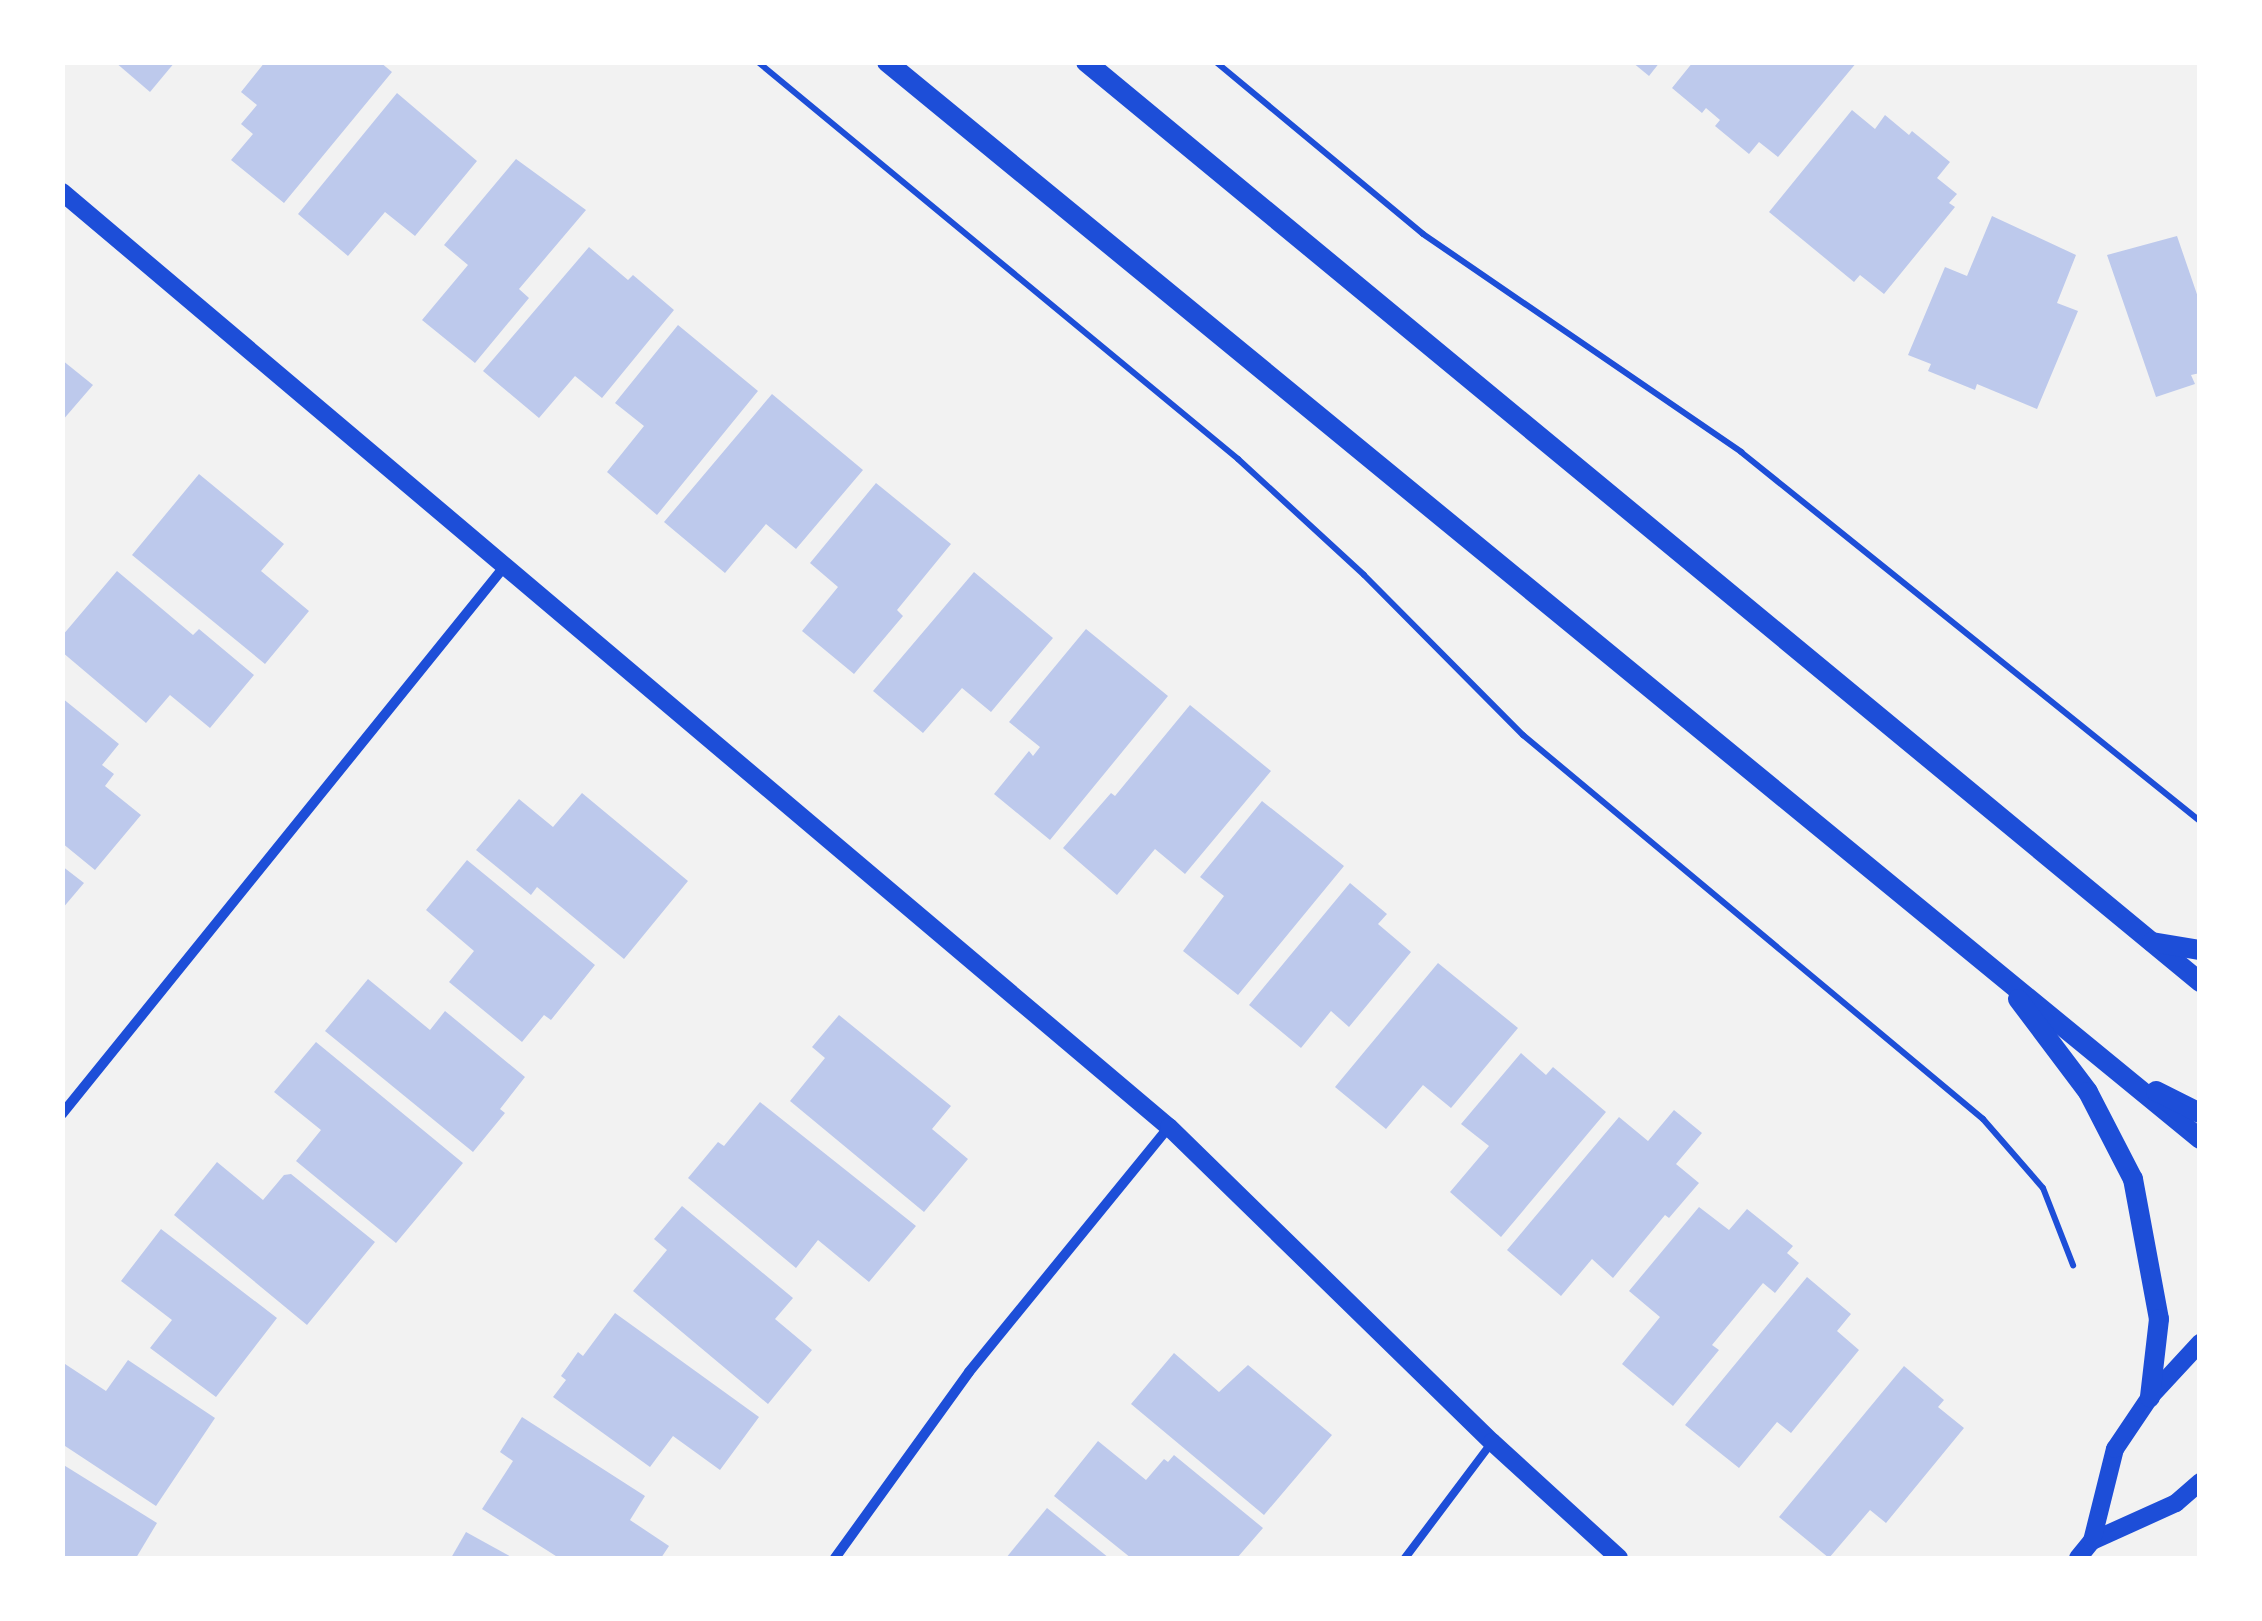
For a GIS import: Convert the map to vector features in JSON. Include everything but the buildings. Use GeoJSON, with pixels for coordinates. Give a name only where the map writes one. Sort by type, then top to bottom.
{"type":"FeatureCollection","features":[{"type":"Feature","properties":{"kind":"main road"},"geometry":{"type":"LineString","coordinates":[[887,62],[2200,1140]]}},
{"type":"Feature","properties":{"kind":"main road"},"geometry":{"type":"LineString","coordinates":[[1086,62],[2200,982]]}},
{"type":"Feature","properties":{"kind":"main road"},"geometry":{"type":"LineString","coordinates":[[2149,941],[2200,950]]}},
{"type":"Feature","properties":{"kind":"main road"},"geometry":{"type":"LineString","coordinates":[[1999,973],[2088,1092],[2133,1178],[2159,1319],[2150,1397]]}},
{"type":"Feature","properties":{"kind":"main road"},"geometry":{"type":"LineString","coordinates":[[2123,1074],[2200,1113]]}},
{"type":"Feature","properties":{"kind":"street"},"geometry":{"type":"LineString","coordinates":[[62,192],[1169,1127],[1492,1442],[1619,1558]]}},
{"type":"Feature","properties":{"kind":"street"},"geometry":{"type":"LineString","coordinates":[[62,1114],[504,567]]}},
{"type":"Feature","properties":{"kind":"street"},"geometry":{"type":"LineString","coordinates":[[836,1558],[969,1372],[1169,1127]]}},
{"type":"Feature","properties":{"kind":"street"},"geometry":{"type":"LineString","coordinates":[[2078,1558],[2092,1541],[2115,1449],[2150,1397],[2200,1342]]}},
{"type":"Feature","properties":{"kind":"street"},"geometry":{"type":"LineString","coordinates":[[2092,1541],[2176,1503],[2200,1482]]}},
{"type":"Feature","properties":{"kind":"lane"},"geometry":{"type":"LineString","coordinates":[[1406,1558],[1492,1442]]}},
{"type":"Feature","properties":{"kind":"path"},"geometry":{"type":"LineString","coordinates":[[758,62],[1238,459],[1364,574],[1523,735],[1983,1119],[2043,1188],[2073,1265]]}},
{"type":"Feature","properties":{"kind":"path"},"geometry":{"type":"LineString","coordinates":[[1216,62],[1423,234],[1741,452],[2200,821]]}}]}
